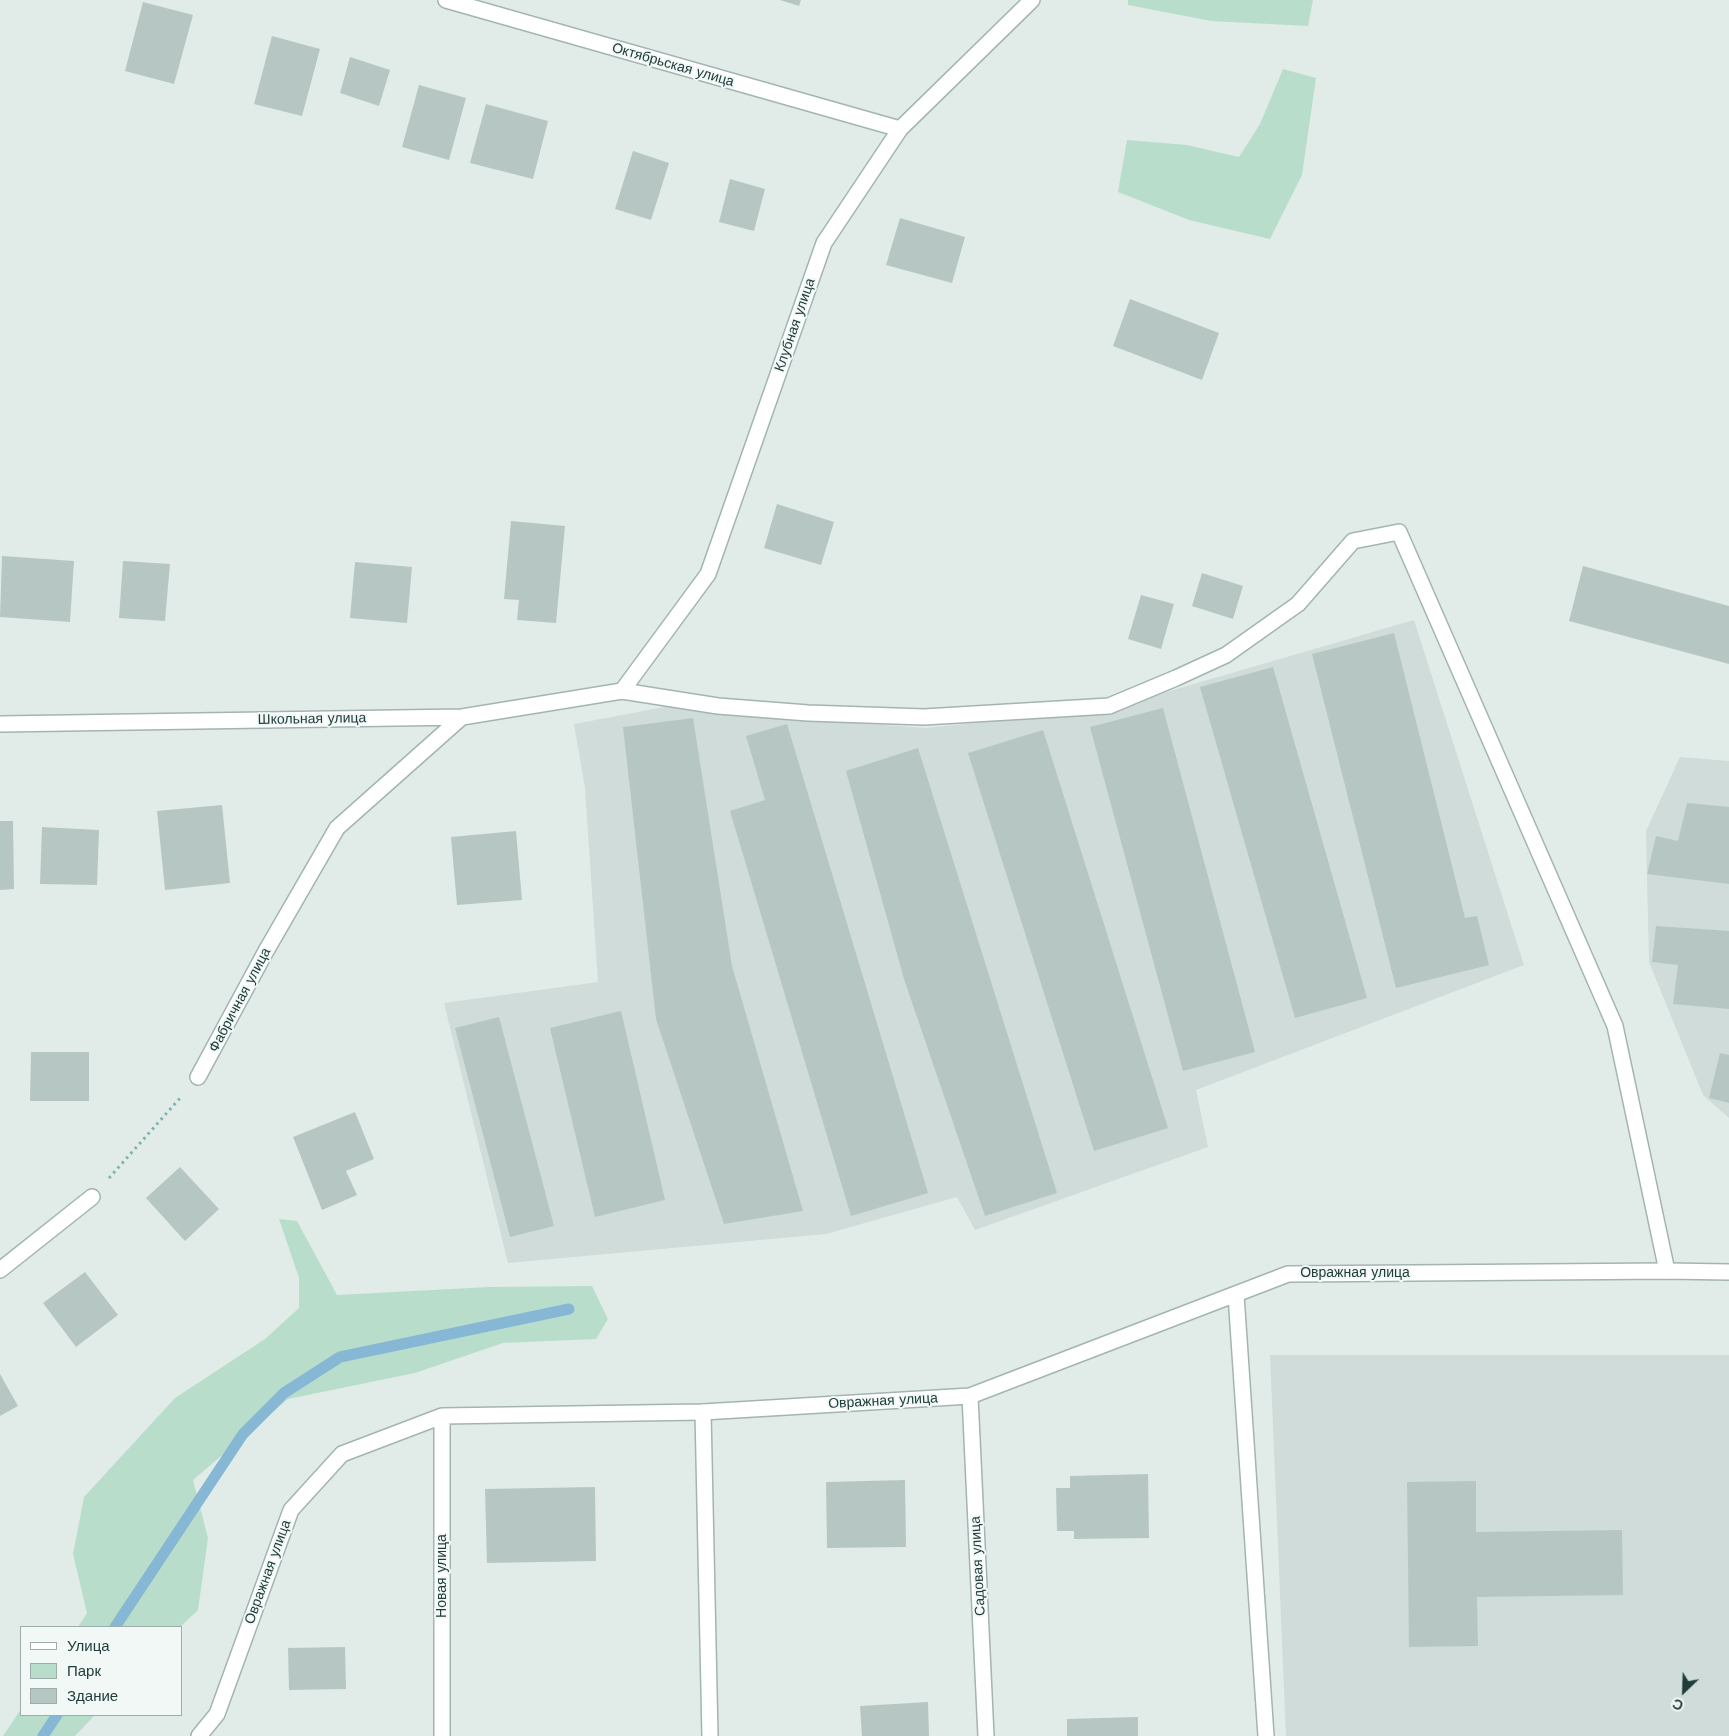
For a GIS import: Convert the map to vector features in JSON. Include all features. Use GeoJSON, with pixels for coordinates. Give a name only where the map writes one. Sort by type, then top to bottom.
{"type":"FeatureCollection","features":[{"type":"Feature","properties":{"kind":"street","name":"Октябрьская улица"},"geometry":{"type":"LineString","coordinates":[[446,0],[900,129]]}},
{"type":"Feature","properties":{"kind":"street","name":"Клубная улица"},"geometry":{"type":"LineString","coordinates":[[622,691],[708,574],[824,244],[900,129],[1032,0]]}},
{"type":"Feature","properties":{"kind":"street","name":"Школьная улица"},"geometry":{"type":"LineString","coordinates":[[0,724],[462,717],[622,691],[718,706],[808,713],[924,717],[1109,706],[1226,656],[1298,604],[1353,541],[1399,532],[1615,1026],[1667,1271]]}},
{"type":"Feature","properties":{"kind":"street","name":"Фабричная улица"},"geometry":{"type":"LineString","coordinates":[[198,1077],[266,952],[337,828],[462,717]]}},
{"type":"Feature","properties":{"kind":"street"},"geometry":{"type":"LineString","coordinates":[[0,1270],[92,1197]]}},
{"type":"Feature","properties":{"kind":"street","name":"Овражная улица"},"geometry":{"type":"LineString","coordinates":[[199,1736],[217,1714],[291,1510],[342,1454],[442,1416],[703,1412],[970,1396],[1288,1274],[1729,1272]]}},
{"type":"Feature","properties":{"kind":"street"},"geometry":{"type":"LineString","coordinates":[[1236,1295],[1266,1736]]}},
{"type":"Feature","properties":{"kind":"street","name":"Садовая улица"},"geometry":{"type":"LineString","coordinates":[[970,1396],[986,1736]]}},
{"type":"Feature","properties":{"kind":"street"},"geometry":{"type":"LineString","coordinates":[[703,1412],[710,1736]]}},
{"type":"Feature","properties":{"kind":"street","name":"Новая улица"},"geometry":{"type":"LineString","coordinates":[[442,1416],[442,1736]]}},
{"type":"Feature","properties":{"kind":"path"},"geometry":{"type":"LineString","coordinates":[[92,1197],[198,1077]]}},
{"type":"Feature","properties":{"kind":"shaded area"},"geometry":{"type":"Polygon","coordinates":[[[1414,620],[1524,965],[1196,1090],[1208,1147],[975,1230],[957,1197],[826,1234],[508,1263],[444,1003],[598,982],[585,788],[574,724],[670,706],[788,718],[926,728],[1108,709],[1414,620]]]}},
{"type":"Feature","properties":{"kind":"shaded area"},"geometry":{"type":"Polygon","coordinates":[[[1680,757],[1729,761],[1729,1118],[1703,1095],[1649,962],[1646,831],[1680,757]]]}},
{"type":"Feature","properties":{"kind":"shaded area"},"geometry":{"type":"Polygon","coordinates":[[[1270,1355],[1729,1355],[1729,1736],[1286,1736],[1270,1355]]]}},
{"type":"Feature","properties":{"kind":"green space"},"geometry":{"type":"Polygon","coordinates":[[[1128,0],[1313,0],[1308,26],[1211,21],[1128,5],[1128,0]]]}},
{"type":"Feature","properties":{"kind":"green space"},"geometry":{"type":"Polygon","coordinates":[[[1283,69],[1316,78],[1302,175],[1270,239],[1189,220],[1118,192],[1127,140],[1187,145],[1239,157],[1260,124],[1283,69]]]}},
{"type":"Feature","properties":{"kind":"green space"},"geometry":{"type":"Polygon","coordinates":[[[279,1219],[297,1221],[337,1295],[489,1287],[592,1286],[608,1319],[596,1339],[503,1343],[415,1373],[288,1399],[193,1480],[208,1538],[198,1610],[181,1626],[79,1626],[87,1613],[73,1554],[84,1497],[175,1398],[265,1339],[299,1308],[299,1278],[279,1219]]]}},
{"type":"Feature","properties":{"kind":"green space"},"geometry":{"type":"Polygon","coordinates":[[[20,1710],[20,1716],[94,1716],[75,1736],[3,1736],[20,1710]]]}},
{"type":"Feature","properties":{"kind":"building"},"geometry":{"type":"Polygon","coordinates":[[[780,0],[801,0],[799,6],[780,0]]]}},
{"type":"Feature","properties":{"kind":"building"},"geometry":{"type":"Polygon","coordinates":[[[143,2],[193,15],[174,84],[125,71],[143,2]]]}},
{"type":"Feature","properties":{"kind":"building"},"geometry":{"type":"Polygon","coordinates":[[[272,36],[320,49],[302,116],[254,104],[272,36]]]}},
{"type":"Feature","properties":{"kind":"building"},"geometry":{"type":"Polygon","coordinates":[[[350,57],[390,70],[379,106],[340,93],[350,57]]]}},
{"type":"Feature","properties":{"kind":"building"},"geometry":{"type":"Polygon","coordinates":[[[419,85],[466,98],[449,160],[402,147],[419,85]]]}},
{"type":"Feature","properties":{"kind":"building"},"geometry":{"type":"Polygon","coordinates":[[[486,104],[548,121],[533,179],[470,163],[486,104]]]}},
{"type":"Feature","properties":{"kind":"building"},"geometry":{"type":"Polygon","coordinates":[[[633,151],[669,163],[651,220],[615,209],[633,151]]]}},
{"type":"Feature","properties":{"kind":"building"},"geometry":{"type":"Polygon","coordinates":[[[730,179],[765,189],[754,231],[719,222],[730,179]]]}},
{"type":"Feature","properties":{"kind":"building"},"geometry":{"type":"Polygon","coordinates":[[[900,218],[965,237],[952,283],[886,265],[900,218]]]}},
{"type":"Feature","properties":{"kind":"building"},"geometry":{"type":"Polygon","coordinates":[[[1130,299],[1219,333],[1202,380],[1113,346],[1130,299]]]}},
{"type":"Feature","properties":{"kind":"building"},"geometry":{"type":"Polygon","coordinates":[[[777,504],[834,522],[821,565],[764,548],[777,504]]]}},
{"type":"Feature","properties":{"kind":"building"},"geometry":{"type":"Polygon","coordinates":[[[511,521],[565,526],[556,623],[517,620],[519,600],[504,599],[511,521]]]}},
{"type":"Feature","properties":{"kind":"building"},"geometry":{"type":"Polygon","coordinates":[[[2,556],[74,561],[70,622],[0,617],[2,556]]]}},
{"type":"Feature","properties":{"kind":"building"},"geometry":{"type":"Polygon","coordinates":[[[123,561],[170,564],[165,621],[119,618],[123,561]]]}},
{"type":"Feature","properties":{"kind":"building"},"geometry":{"type":"Polygon","coordinates":[[[355,562],[412,567],[407,623],[350,618],[355,562]]]}},
{"type":"Feature","properties":{"kind":"building"},"geometry":{"type":"Polygon","coordinates":[[[1583,566],[1729,606],[1729,664],[1569,621],[1583,566]]]}},
{"type":"Feature","properties":{"kind":"building"},"geometry":{"type":"Polygon","coordinates":[[[1202,573],[1243,586],[1233,619],[1192,606],[1202,573]]]}},
{"type":"Feature","properties":{"kind":"building"},"geometry":{"type":"Polygon","coordinates":[[[1141,595],[1174,604],[1161,649],[1128,639],[1141,595]]]}},
{"type":"Feature","properties":{"kind":"building"},"geometry":{"type":"Polygon","coordinates":[[[1394,633],[1465,918],[1477,916],[1489,965],[1396,988],[1312,654],[1394,633]]]}},
{"type":"Feature","properties":{"kind":"building"},"geometry":{"type":"Polygon","coordinates":[[[1273,667],[1367,998],[1295,1018],[1200,687],[1273,667]]]}},
{"type":"Feature","properties":{"kind":"building"},"geometry":{"type":"Polygon","coordinates":[[[1163,708],[1255,1052],[1183,1071],[1090,727],[1163,708]]]}},
{"type":"Feature","properties":{"kind":"building"},"geometry":{"type":"Polygon","coordinates":[[[693,718],[732,966],[803,1211],[724,1224],[656,1019],[623,727],[693,718]]]}},
{"type":"Feature","properties":{"kind":"building"},"geometry":{"type":"Polygon","coordinates":[[[787,724],[928,1193],[851,1216],[730,811],[765,800],[746,736],[787,724]]]}},
{"type":"Feature","properties":{"kind":"building"},"geometry":{"type":"Polygon","coordinates":[[[1043,730],[1168,1128],[1094,1151],[968,753],[1043,730]]]}},
{"type":"Feature","properties":{"kind":"building"},"geometry":{"type":"Polygon","coordinates":[[[918,748],[1057,1193],[985,1216],[904,979],[846,771],[918,748]]]}},
{"type":"Feature","properties":{"kind":"building"},"geometry":{"type":"Polygon","coordinates":[[[1687,803],[1729,807],[1729,884],[1647,874],[1656,836],[1678,841],[1687,803]]]}},
{"type":"Feature","properties":{"kind":"building"},"geometry":{"type":"Polygon","coordinates":[[[222,805],[230,883],[165,890],[157,811],[222,805]]]}},
{"type":"Feature","properties":{"kind":"building"},"geometry":{"type":"Polygon","coordinates":[[[0,821],[13,821],[14,889],[0,890],[0,821]]]}},
{"type":"Feature","properties":{"kind":"building"},"geometry":{"type":"Polygon","coordinates":[[[42,827],[99,830],[97,885],[40,884],[42,827]]]}},
{"type":"Feature","properties":{"kind":"building"},"geometry":{"type":"Polygon","coordinates":[[[516,831],[522,900],[457,905],[451,837],[516,831]]]}},
{"type":"Feature","properties":{"kind":"building"},"geometry":{"type":"Polygon","coordinates":[[[1656,926],[1729,931],[1729,1009],[1673,1004],[1678,965],[1652,962],[1656,926]]]}},
{"type":"Feature","properties":{"kind":"building"},"geometry":{"type":"Polygon","coordinates":[[[621,1011],[665,1200],[595,1217],[550,1028],[621,1011]]]}},
{"type":"Feature","properties":{"kind":"building"},"geometry":{"type":"Polygon","coordinates":[[[499,1017],[554,1226],[510,1237],[455,1028],[499,1017]]]}},
{"type":"Feature","properties":{"kind":"building"},"geometry":{"type":"Polygon","coordinates":[[[31,1052],[89,1052],[89,1101],[30,1101],[31,1052]]]}},
{"type":"Feature","properties":{"kind":"building"},"geometry":{"type":"Polygon","coordinates":[[[1720,1053],[1729,1055],[1729,1103],[1709,1098],[1720,1053]]]}},
{"type":"Feature","properties":{"kind":"building"},"geometry":{"type":"Polygon","coordinates":[[[355,1112],[374,1159],[346,1171],[357,1195],[322,1210],[293,1137],[355,1112]]]}},
{"type":"Feature","properties":{"kind":"building"},"geometry":{"type":"Polygon","coordinates":[[[180,1167],[219,1209],[185,1241],[146,1198],[180,1167]]]}},
{"type":"Feature","properties":{"kind":"building"},"geometry":{"type":"Polygon","coordinates":[[[85,1272],[118,1315],[76,1347],[43,1303],[85,1272]]]}},
{"type":"Feature","properties":{"kind":"building"},"geometry":{"type":"Polygon","coordinates":[[[0,1374],[18,1406],[0,1416],[0,1374]]]}},
{"type":"Feature","properties":{"kind":"building"},"geometry":{"type":"Polygon","coordinates":[[[1148,1474],[1149,1538],[1074,1539],[1074,1531],[1057,1531],[1056,1488],[1070,1488],[1070,1476],[1148,1474]]]}},
{"type":"Feature","properties":{"kind":"building"},"geometry":{"type":"Polygon","coordinates":[[[905,1480],[906,1547],[827,1548],[826,1482],[905,1480]]]}},
{"type":"Feature","properties":{"kind":"building"},"geometry":{"type":"Polygon","coordinates":[[[1476,1481],[1476,1532],[1622,1530],[1623,1595],[1477,1597],[1478,1646],[1409,1647],[1407,1482],[1476,1481]]]}},
{"type":"Feature","properties":{"kind":"building"},"geometry":{"type":"Polygon","coordinates":[[[595,1487],[596,1561],[487,1563],[485,1489],[595,1487]]]}},
{"type":"Feature","properties":{"kind":"building"},"geometry":{"type":"Polygon","coordinates":[[[345,1647],[346,1689],[289,1690],[288,1648],[345,1647]]]}},
{"type":"Feature","properties":{"kind":"building"},"geometry":{"type":"Polygon","coordinates":[[[928,1702],[929,1736],[862,1736],[860,1706],[928,1702]]]}},
{"type":"Feature","properties":{"kind":"building"},"geometry":{"type":"Polygon","coordinates":[[[1138,1717],[1138,1736],[1067,1736],[1067,1719],[1138,1717]]]}},
{"type":"Feature","properties":{"kind":"waterway"},"geometry":{"type":"LineString","coordinates":[[116,1626],[243,1434],[284,1393],[340,1357],[569,1309]]}},
{"type":"Feature","properties":{"kind":"waterway"},"geometry":{"type":"LineString","coordinates":[[43,1736],[56,1716]]}}]}
